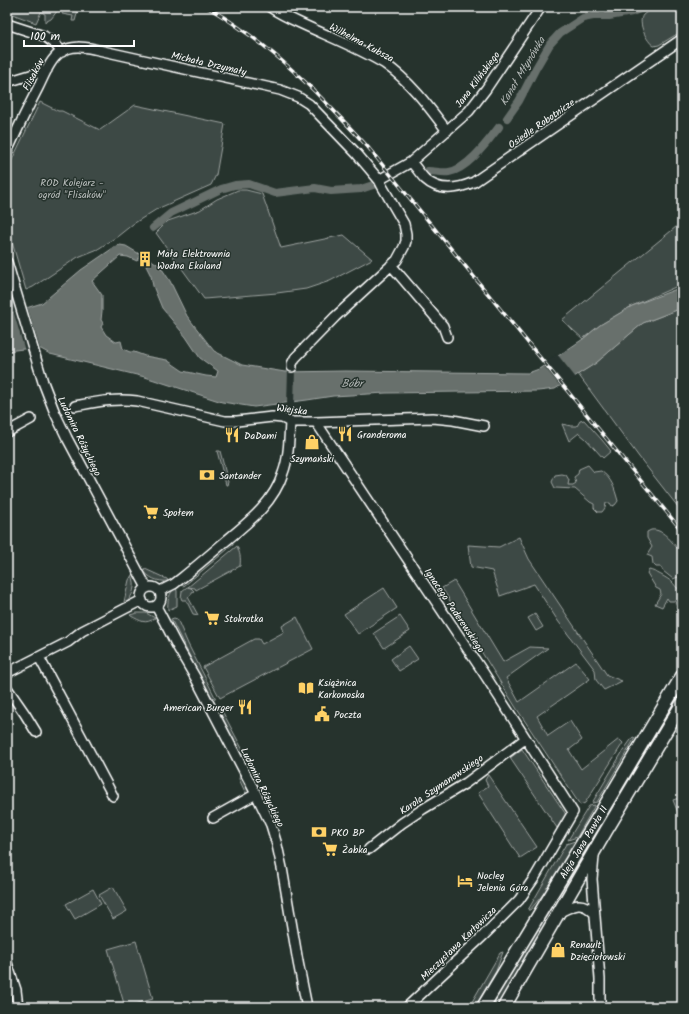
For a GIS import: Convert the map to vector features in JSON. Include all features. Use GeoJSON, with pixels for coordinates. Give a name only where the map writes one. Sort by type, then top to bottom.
{"type":"FeatureCollection","features":[{"type":"Feature","properties":{"kind":"main road","name":"Aleja Jana Pawła II"},"geometry":{"type":"LineString","coordinates":[[483,1007],[682,676]]}},
{"type":"Feature","properties":{"kind":"main road","name":"Aleja Jana Pawła II"},"geometry":{"type":"LineString","coordinates":[[504,1007],[682,704]]}},
{"type":"Feature","properties":{"kind":"street","name":"Wilhelma Kubsza"},"geometry":{"type":"LineString","coordinates":[[270,7],[363,52],[393,70],[421,98],[447,131]]}},
{"type":"Feature","properties":{"kind":"street","name":"Jana Kilińskiego"},"geometry":{"type":"LineString","coordinates":[[379,180],[412,162],[469,111],[486,90],[541,7]]}},
{"type":"Feature","properties":{"kind":"street"},"geometry":{"type":"LineString","coordinates":[[7,24],[44,36],[62,52]]}},
{"type":"Feature","properties":{"kind":"street","name":"Osiedle Robotnicze"},"geometry":{"type":"LineString","coordinates":[[412,162],[426,180],[440,187],[459,188],[474,182],[682,39]]}},
{"type":"Feature","properties":{"kind":"street","name":"Michała Drzymały"},"geometry":{"type":"LineString","coordinates":[[62,52],[71,47],[83,46],[290,93],[309,104],[357,154],[379,180]]}},
{"type":"Feature","properties":{"kind":"street","name":"Flisaków"},"geometry":{"type":"LineString","coordinates":[[7,152],[47,70],[56,56],[62,52]]}},
{"type":"Feature","properties":{"kind":"street"},"geometry":{"type":"LineString","coordinates":[[7,82],[47,70]]}},
{"type":"Feature","properties":{"kind":"street"},"geometry":{"type":"LineString","coordinates":[[292,367],[295,358],[335,317],[397,260],[404,247],[406,240],[406,229],[379,180]]}},
{"type":"Feature","properties":{"kind":"street","name":"Ludomira Różyckiego"},"geometry":{"type":"LineString","coordinates":[[7,262],[51,404],[64,432],[147,588]]}},
{"type":"Feature","properties":{"kind":"street"},"geometry":{"type":"LineString","coordinates":[[391,265],[443,326],[447,337]]}},
{"type":"Feature","properties":{"kind":"street","name":"Wiejska"},"geometry":{"type":"LineString","coordinates":[[75,406],[113,400],[126,400],[137,401],[225,421],[272,417],[282,418],[290,422],[433,418],[484,426]]}},
{"type":"Feature","properties":{"kind":"street"},"geometry":{"type":"LineString","coordinates":[[7,432],[31,419]]}},
{"type":"Feature","properties":{"kind":"street"},"geometry":{"type":"LineString","coordinates":[[160,591],[174,584],[183,577],[250,521],[262,509],[278,485],[283,473],[288,451],[290,422]]}},
{"type":"Feature","properties":{"kind":"street","name":"Ignacego Paderewskiego"},"geometry":{"type":"LineString","coordinates":[[316,422],[458,635],[573,812]]}},
{"type":"Feature","properties":{"kind":"street"},"geometry":{"type":"LineString","coordinates":[[154,587],[160,591],[161,599],[159,603],[153,607],[146,606],[142,600],[142,593],[147,588],[154,587]]}},
{"type":"Feature","properties":{"kind":"street"},"geometry":{"type":"LineString","coordinates":[[7,674],[68,642],[82,631],[142,600]]}},
{"type":"Feature","properties":{"kind":"street","name":"Ludomira Różyckiego"},"geometry":{"type":"LineString","coordinates":[[156,606],[269,821],[278,848],[307,1007]]}},
{"type":"Feature","properties":{"kind":"street"},"geometry":{"type":"LineString","coordinates":[[39,657],[113,796]]}},
{"type":"Feature","properties":{"kind":"street"},"geometry":{"type":"LineString","coordinates":[[7,688],[36,732]]}},
{"type":"Feature","properties":{"kind":"street","name":"Karola Szymanowskiego"},"geometry":{"type":"LineString","coordinates":[[369,849],[413,815],[466,783],[525,739]]}},
{"type":"Feature","properties":{"kind":"street"},"geometry":{"type":"LineString","coordinates":[[213,818],[256,794]]}},
{"type":"Feature","properties":{"kind":"street","name":"Mieczysława Karłowicza"},"geometry":{"type":"LineString","coordinates":[[407,1007],[484,936],[519,900],[535,877],[573,812]]}},
{"type":"Feature","properties":{"kind":"street"},"geometry":{"type":"LineString","coordinates":[[594,853],[592,879],[600,979],[600,1007]]}},
{"type":"Feature","properties":{"kind":"street"},"geometry":{"type":"LineString","coordinates":[[560,912],[579,904],[594,908]]}},
{"type":"Feature","properties":{"kind":"street"},"geometry":{"type":"LineString","coordinates":[[7,963],[16,990],[18,1007]]}},
{"type":"Feature","properties":{"kind":"street","name":"Ludomira Różyckiego"},"geometry":{"type":"LineString","coordinates":[[304,994],[312,1007]]}},
{"type":"Feature","properties":{"kind":"green space"},"geometry":{"type":"Polygon","coordinates":[[[7,7],[92,7],[86,11],[78,10],[75,21],[72,21],[73,16],[62,14],[63,11],[58,10],[51,19],[45,22],[45,14],[41,12],[36,23],[7,12],[7,7]]]}},
{"type":"Feature","properties":{"kind":"green space"},"geometry":{"type":"Polygon","coordinates":[[[657,7],[682,7],[682,31],[659,45],[654,46],[648,41],[642,27],[641,18],[644,14],[657,7]]]}},
{"type":"Feature","properties":{"kind":"green space","name":"ROD Kolejarz - ogród \"Flisaków\""},"geometry":{"type":"Polygon","coordinates":[[[40,102],[100,130],[135,105],[225,124],[216,175],[211,185],[157,209],[98,249],[78,257],[33,287],[26,290],[7,225],[7,170],[40,102]]]}},
{"type":"Feature","properties":{"kind":"green space"},"geometry":{"type":"Polygon","coordinates":[[[238,190],[246,190],[262,194],[281,248],[344,235],[372,259],[330,281],[306,289],[204,299],[156,233],[168,221],[200,210],[217,199],[238,190]]]}},
{"type":"Feature","properties":{"kind":"green space"},"geometry":{"type":"Polygon","coordinates":[[[682,222],[682,284],[632,306],[600,325],[583,339],[562,320],[682,222]]]}},
{"type":"Feature","properties":{"kind":"green space"},"geometry":{"type":"Polygon","coordinates":[[[682,308],[682,512],[639,457],[578,374],[596,363],[643,323],[682,308]]]}},
{"type":"Feature","properties":{"kind":"green space"},"geometry":{"type":"Polygon","coordinates":[[[584,420],[611,451],[603,458],[579,433],[569,441],[562,424],[577,426],[580,421],[584,420]]]}},
{"type":"Feature","properties":{"kind":"green space"},"geometry":{"type":"Polygon","coordinates":[[[217,451],[220,451],[228,482],[227,485],[226,485],[217,451]]]}},
{"type":"Feature","properties":{"kind":"green space"},"geometry":{"type":"Polygon","coordinates":[[[588,465],[594,472],[601,471],[608,477],[617,496],[618,501],[615,505],[612,506],[610,503],[606,503],[602,512],[598,512],[594,508],[594,504],[575,489],[555,488],[552,482],[555,475],[562,474],[566,475],[569,480],[568,485],[573,485],[576,483],[574,477],[578,474],[579,469],[588,465]]]}},
{"type":"Feature","properties":{"kind":"green space"},"geometry":{"type":"Polygon","coordinates":[[[656,530],[664,534],[682,554],[682,581],[678,577],[673,579],[663,571],[661,567],[656,567],[653,564],[652,557],[647,555],[652,547],[647,538],[647,532],[656,530]]]}},
{"type":"Feature","properties":{"kind":"green space"},"geometry":{"type":"Polygon","coordinates":[[[519,537],[529,559],[607,675],[622,681],[604,690],[596,680],[595,670],[558,621],[534,584],[500,596],[492,571],[471,567],[468,545],[499,547],[519,537]]]}},
{"type":"Feature","properties":{"kind":"green space"},"geometry":{"type":"Polygon","coordinates":[[[231,544],[234,544],[184,586],[182,585],[181,583],[231,544]]]}},
{"type":"Feature","properties":{"kind":"green space"},"geometry":{"type":"Polygon","coordinates":[[[237,546],[240,556],[240,566],[196,590],[195,588],[188,587],[237,546]]]}},
{"type":"Feature","properties":{"kind":"green space"},"geometry":{"type":"Polygon","coordinates":[[[145,569],[167,579],[168,581],[154,579],[145,573],[143,570],[145,569]]]}},
{"type":"Feature","properties":{"kind":"green space"},"geometry":{"type":"Polygon","coordinates":[[[649,570],[664,577],[682,590],[682,617],[679,613],[681,610],[677,609],[675,601],[669,601],[667,598],[662,607],[655,604],[661,594],[660,590],[656,588],[647,573],[649,570]]]}},
{"type":"Feature","properties":{"kind":"green space"},"geometry":{"type":"Polygon","coordinates":[[[132,575],[134,587],[130,598],[125,604],[124,602],[129,580],[132,575]]]}},
{"type":"Feature","properties":{"kind":"green space"},"geometry":{"type":"Polygon","coordinates":[[[454,581],[503,662],[530,647],[548,648],[506,678],[519,702],[576,662],[590,679],[537,716],[548,736],[570,721],[582,740],[569,750],[581,769],[619,739],[623,743],[585,803],[580,805],[515,706],[442,588],[454,581]]]}},
{"type":"Feature","properties":{"kind":"green space"},"geometry":{"type":"Polygon","coordinates":[[[176,587],[177,606],[168,610],[169,597],[176,587]]]}},
{"type":"Feature","properties":{"kind":"green space"},"geometry":{"type":"Polygon","coordinates":[[[187,587],[194,591],[188,597],[198,615],[193,614],[186,600],[182,600],[181,598],[182,591],[187,587]]]}},
{"type":"Feature","properties":{"kind":"green space"},"geometry":{"type":"Polygon","coordinates":[[[384,588],[397,608],[358,634],[344,614],[384,588]]]}},
{"type":"Feature","properties":{"kind":"green space"},"geometry":{"type":"Polygon","coordinates":[[[146,613],[155,618],[143,622],[130,615],[146,613]]]}},
{"type":"Feature","properties":{"kind":"green space"},"geometry":{"type":"Polygon","coordinates":[[[535,614],[543,627],[536,631],[528,618],[535,614]]]}},
{"type":"Feature","properties":{"kind":"green space"},"geometry":{"type":"Polygon","coordinates":[[[400,616],[410,631],[384,648],[374,633],[400,616]]]}},
{"type":"Feature","properties":{"kind":"green space"},"geometry":{"type":"Polygon","coordinates":[[[297,617],[313,649],[220,698],[203,667],[254,639],[259,639],[262,644],[284,632],[282,626],[297,617]]]}},
{"type":"Feature","properties":{"kind":"green space"},"geometry":{"type":"Polygon","coordinates":[[[171,619],[177,619],[216,699],[210,696],[171,619]]]}},
{"type":"Feature","properties":{"kind":"green space"},"geometry":{"type":"Polygon","coordinates":[[[409,646],[418,659],[399,671],[391,659],[409,646]]]}},
{"type":"Feature","properties":{"kind":"green space"},"geometry":{"type":"Polygon","coordinates":[[[219,705],[246,756],[244,761],[218,711],[219,705]]]}},
{"type":"Feature","properties":{"kind":"green space"},"geometry":{"type":"Polygon","coordinates":[[[633,737],[635,738],[597,802],[592,803],[623,751],[633,737]]]}},
{"type":"Feature","properties":{"kind":"green space"},"geometry":{"type":"Polygon","coordinates":[[[646,746],[649,748],[648,750],[514,982],[497,1007],[492,1007],[502,986],[646,746]]]}},
{"type":"Feature","properties":{"kind":"green space"},"geometry":{"type":"Polygon","coordinates":[[[522,749],[567,816],[557,828],[510,758],[522,749]]]}},
{"type":"Feature","properties":{"kind":"green space"},"geometry":{"type":"Polygon","coordinates":[[[240,775],[249,790],[247,796],[239,779],[240,775]]]}},
{"type":"Feature","properties":{"kind":"green space"},"geometry":{"type":"Polygon","coordinates":[[[488,775],[537,847],[520,858],[478,793],[488,786],[485,780],[488,775]]]}},
{"type":"Feature","properties":{"kind":"green space"},"geometry":{"type":"Polygon","coordinates":[[[682,797],[682,823],[673,800],[682,797]]]}},
{"type":"Feature","properties":{"kind":"green space"},"geometry":{"type":"Polygon","coordinates":[[[595,805],[577,837],[568,840],[589,806],[595,805]]]}},
{"type":"Feature","properties":{"kind":"green space"},"geometry":{"type":"Polygon","coordinates":[[[578,840],[550,886],[530,910],[528,910],[566,844],[578,840]]]}},
{"type":"Feature","properties":{"kind":"green space"},"geometry":{"type":"Polygon","coordinates":[[[113,887],[127,911],[113,919],[99,895],[113,887]]]}},
{"type":"Feature","properties":{"kind":"green space"},"geometry":{"type":"Polygon","coordinates":[[[93,889],[101,904],[75,919],[66,904],[93,889]]]}},
{"type":"Feature","properties":{"kind":"green space"},"geometry":{"type":"Polygon","coordinates":[[[136,941],[153,999],[125,1007],[108,949],[136,941]]]}},
{"type":"Feature","properties":{"kind":"green space"},"geometry":{"type":"Polygon","coordinates":[[[503,952],[496,971],[475,1007],[469,1007],[500,953],[503,952]]]}},
{"type":"Feature","properties":{"kind":"water","name":"Bóbr"},"geometry":{"type":"Polygon","coordinates":[[[116,246],[126,246],[141,255],[137,261],[128,257],[120,256],[92,281],[102,295],[101,320],[103,323],[101,327],[106,335],[116,342],[121,341],[123,349],[130,352],[167,360],[183,371],[206,376],[216,377],[218,371],[200,358],[186,337],[162,308],[146,266],[150,259],[160,266],[170,281],[187,316],[214,351],[242,365],[285,372],[345,371],[528,373],[539,369],[583,339],[600,325],[632,306],[682,287],[682,308],[643,323],[596,363],[555,389],[538,391],[386,393],[333,396],[254,407],[222,402],[145,377],[50,354],[41,349],[7,351],[7,314],[42,303],[81,270],[116,246]]]}},
{"type":"Feature","properties":{"kind":"pier"},"geometry":{"type":"Polygon","coordinates":[[[27,306],[41,352],[25,351],[13,310],[27,306]]]}},
{"type":"Feature","properties":{"kind":"pier"},"geometry":{"type":"Polygon","coordinates":[[[557,354],[576,378],[561,387],[542,364],[557,354]]]}},
{"type":"Feature","properties":{"kind":"pier"},"geometry":{"type":"Polygon","coordinates":[[[288,369],[295,369],[294,404],[287,405],[288,369]]]}},
{"type":"Feature","properties":{"kind":"waterway","name":"Kanał Młynówka"},"geometry":{"type":"LineString","coordinates":[[507,118],[519,101],[550,44],[560,33],[583,18],[632,12],[645,7]]}},
{"type":"Feature","properties":{"kind":"waterway","name":"Kanał Młynówka"},"geometry":{"type":"LineString","coordinates":[[428,171],[449,172],[463,166],[477,154],[499,127]]}},
{"type":"Feature","properties":{"kind":"waterway","name":"Kanał Młynówka"},"geometry":{"type":"LineString","coordinates":[[153,228],[171,213],[221,189],[235,185],[249,184],[275,193],[315,188],[331,191],[361,189],[373,185]]}},
{"type":"Feature","properties":{"kind":"railway"},"geometry":{"type":"LineString","coordinates":[[207,7],[237,26],[292,69],[323,99],[367,146],[682,531]]}},
{"type":"Feature","properties":{"kind":"place","name":"Mała Elektrownia Wodna Ekoland"},"geometry":{"type":"Point","coordinates":[145,259]}},
{"type":"Feature","properties":{"kind":"place","name":"Granderoma"},"geometry":{"type":"Point","coordinates":[345,434]}},
{"type":"Feature","properties":{"kind":"place","name":"DaDami"},"geometry":{"type":"Point","coordinates":[232,435]}},
{"type":"Feature","properties":{"kind":"place","name":"Szymański"},"geometry":{"type":"Point","coordinates":[312,442]}},
{"type":"Feature","properties":{"kind":"place","name":"Santander"},"geometry":{"type":"Point","coordinates":[207,475]}},
{"type":"Feature","properties":{"kind":"place","name":"Społem"},"geometry":{"type":"Point","coordinates":[151,512]}},
{"type":"Feature","properties":{"kind":"place","name":"Stokrotka"},"geometry":{"type":"Point","coordinates":[212,618]}},
{"type":"Feature","properties":{"kind":"place","name":"Książnica Karkonoska"},"geometry":{"type":"Point","coordinates":[306,688]}},
{"type":"Feature","properties":{"kind":"place","name":"American Burger"},"geometry":{"type":"Point","coordinates":[245,707]}},
{"type":"Feature","properties":{"kind":"place","name":"Poczta"},"geometry":{"type":"Point","coordinates":[322,714]}},
{"type":"Feature","properties":{"kind":"place","name":"PKO BP"},"geometry":{"type":"Point","coordinates":[319,832]}},
{"type":"Feature","properties":{"kind":"place","name":"Żabka"},"geometry":{"type":"Point","coordinates":[330,849]}},
{"type":"Feature","properties":{"kind":"place","name":"Nocleg Jelenia Góra"},"geometry":{"type":"Point","coordinates":[465,881]}},
{"type":"Feature","properties":{"kind":"place","name":"Renault Dzięciołowski"},"geometry":{"type":"Point","coordinates":[558,950]}}]}
